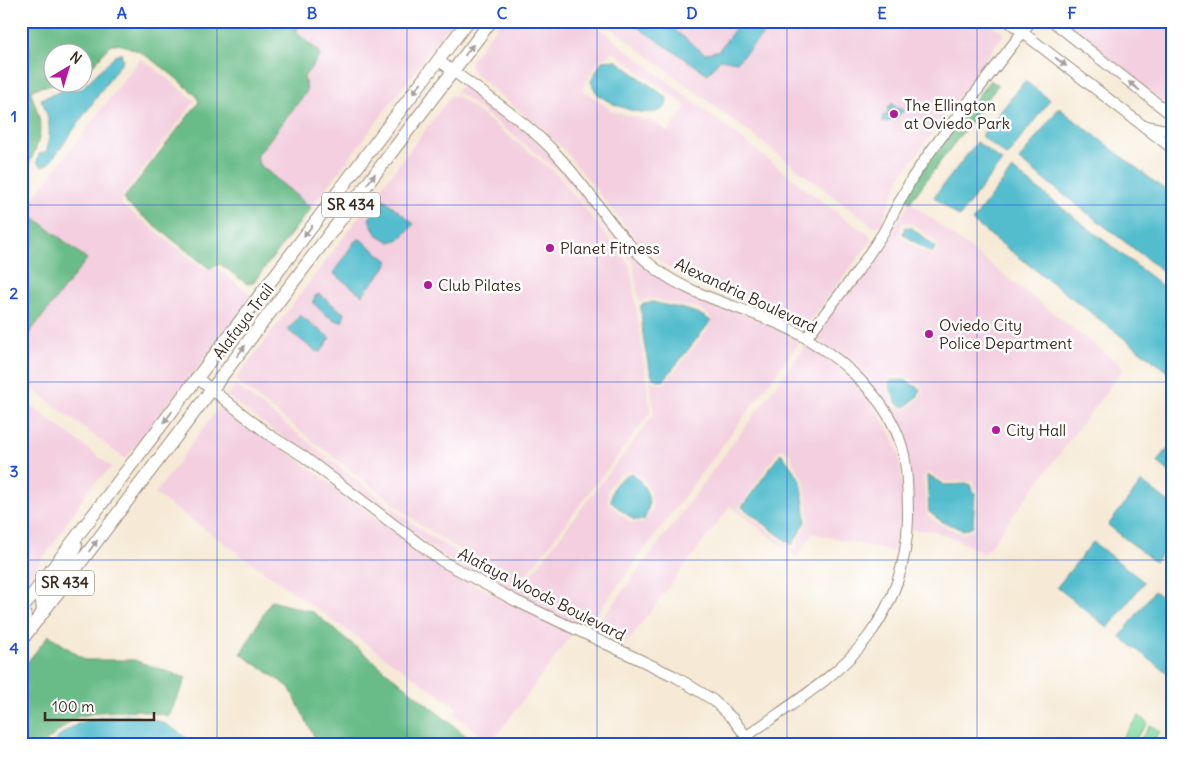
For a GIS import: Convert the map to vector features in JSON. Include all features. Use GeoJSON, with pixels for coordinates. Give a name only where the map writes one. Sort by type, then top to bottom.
{"type":"FeatureCollection","features":[{"type":"Feature","properties":{"kind":"main road","name":"Alafaya Trail"},"geometry":{"type":"LineString","coordinates":[[22,609],[468,21]]}},
{"type":"Feature","properties":{"kind":"main road","name":"Alafaya Trail"},"geometry":{"type":"LineString","coordinates":[[21,640],[491,21]]}},
{"type":"Feature","properties":{"kind":"main road"},"geometry":{"type":"LineString","coordinates":[[43,612],[42,600],[44,595],[68,563],[82,529]]}},
{"type":"Feature","properties":{"kind":"main road"},"geometry":{"type":"LineString","coordinates":[[21,625],[25,616],[22,609]]}},
{"type":"Feature","properties":{"kind":"street"},"geometry":{"type":"LineString","coordinates":[[1008,21],[1173,149]]}},
{"type":"Feature","properties":{"kind":"street"},"geometry":{"type":"LineString","coordinates":[[806,338],[857,272],[883,233],[912,178],[933,148],[1031,21]]}},
{"type":"Feature","properties":{"kind":"street"},"geometry":{"type":"LineString","coordinates":[[1052,21],[1173,116]]}},
{"type":"Feature","properties":{"kind":"street","name":"Alexandria Boulevard"},"geometry":{"type":"LineString","coordinates":[[438,60],[541,139],[561,159],[624,240],[658,270],[679,283],[788,328],[806,338],[858,377],[873,395],[896,434],[903,453],[908,496],[904,558],[888,604],[868,637],[853,655],[750,740]]}},
{"type":"Feature","properties":{"kind":"street"},"geometry":{"type":"LineString","coordinates":[[1141,124],[1166,130],[1173,126]]}},
{"type":"Feature","properties":{"kind":"street","name":"Alafaya Woods Boulevard"},"geometry":{"type":"LineString","coordinates":[[197,378],[268,434],[302,456],[442,561],[516,601],[680,679],[713,700],[750,740]]}},
{"type":"Feature","properties":{"kind":"shaded area"},"geometry":{"type":"Polygon","coordinates":[[[298,21],[453,21],[311,208],[259,164],[257,156],[307,92],[304,77],[320,56],[317,50],[297,33],[298,21]]]}},
{"type":"Feature","properties":{"kind":"shaded area"},"geometry":{"type":"Polygon","coordinates":[[[501,21],[590,21],[846,220],[868,233],[871,238],[870,242],[810,321],[804,325],[686,277],[663,264],[639,243],[566,152],[545,131],[475,74],[470,67],[471,60],[501,21]],[[612,51],[606,57],[600,59],[582,89],[612,111],[654,122],[668,132],[686,106],[612,51]]]}},
{"type":"Feature","properties":{"kind":"shaded area"},"geometry":{"type":"Polygon","coordinates":[[[602,21],[987,21],[1004,34],[901,176],[881,224],[874,227],[602,21]]]}},
{"type":"Feature","properties":{"kind":"shaded area"},"geometry":{"type":"Polygon","coordinates":[[[1058,21],[1171,21],[1173,106],[1168,106],[1058,21]]]}},
{"type":"Feature","properties":{"kind":"shaded area"},"geometry":{"type":"Polygon","coordinates":[[[141,58],[195,101],[122,196],[122,205],[207,271],[217,269],[254,297],[125,459],[21,380],[21,344],[87,259],[24,210],[141,58]]]}},
{"type":"Feature","properties":{"kind":"shaded area"},"geometry":{"type":"Polygon","coordinates":[[[462,84],[538,142],[558,162],[622,243],[655,274],[801,340],[589,624],[582,621],[578,626],[518,597],[444,557],[227,396],[235,385],[420,529],[480,567],[519,587],[523,585],[654,414],[650,380],[661,384],[665,383],[707,331],[713,319],[700,308],[673,304],[653,298],[639,302],[633,263],[560,172],[461,94],[455,93],[462,84]],[[633,470],[619,475],[608,489],[608,503],[631,523],[644,523],[653,509],[651,493],[646,482],[633,470]]]}},
{"type":"Feature","properties":{"kind":"shaded area"},"geometry":{"type":"Polygon","coordinates":[[[451,96],[459,97],[557,174],[630,265],[651,412],[520,583],[482,564],[422,526],[235,380],[451,96]]]}},
{"type":"Feature","properties":{"kind":"shaded area"},"geometry":{"type":"Polygon","coordinates":[[[910,202],[1124,368],[984,554],[958,540],[934,531],[911,530],[909,466],[877,392],[861,374],[812,337],[882,241],[884,243],[910,202]],[[904,223],[900,236],[921,251],[933,256],[939,247],[938,244],[914,225],[904,223]],[[891,376],[886,385],[894,406],[906,410],[920,398],[923,388],[907,377],[891,376]],[[928,472],[923,476],[927,515],[939,524],[963,534],[975,528],[979,493],[972,481],[946,482],[928,472]]]}},
{"type":"Feature","properties":{"kind":"shaded area"},"geometry":{"type":"Polygon","coordinates":[[[807,344],[855,380],[870,397],[892,436],[899,454],[904,497],[903,534],[897,553],[813,533],[797,557],[730,506],[628,641],[596,627],[807,344]],[[782,449],[778,451],[739,508],[790,548],[797,550],[798,541],[809,520],[804,480],[794,465],[790,454],[782,449]]]}},
{"type":"Feature","properties":{"kind":"shaded area"},"geometry":{"type":"Polygon","coordinates":[[[26,402],[112,467],[90,487],[54,543],[21,587],[21,408],[26,402]]]}},
{"type":"Feature","properties":{"kind":"shaded area"},"geometry":{"type":"Polygon","coordinates":[[[222,403],[439,564],[474,584],[573,633],[491,743],[454,714],[457,708],[155,494],[222,403]]]}},
{"type":"Feature","properties":{"kind":"green space"},"geometry":{"type":"Polygon","coordinates":[[[21,21],[298,21],[297,33],[317,50],[320,56],[304,77],[307,91],[257,156],[259,164],[311,208],[253,283],[247,284],[220,264],[210,269],[126,203],[124,198],[199,102],[196,95],[156,62],[133,49],[111,44],[92,66],[92,42],[42,42],[42,87],[31,91],[40,123],[39,139],[21,178],[21,21]]]}},
{"type":"Feature","properties":{"kind":"green space"},"geometry":{"type":"Polygon","coordinates":[[[990,80],[998,85],[910,202],[905,199],[915,180],[990,80]]]}},
{"type":"Feature","properties":{"kind":"green space"},"geometry":{"type":"Polygon","coordinates":[[[21,199],[28,205],[25,210],[87,259],[21,344],[21,199]]]}},
{"type":"Feature","properties":{"kind":"green space"},"geometry":{"type":"Polygon","coordinates":[[[271,601],[313,612],[476,744],[318,744],[289,687],[241,654],[271,601]]]}},
{"type":"Feature","properties":{"kind":"green space"},"geometry":{"type":"Polygon","coordinates":[[[49,635],[85,660],[134,660],[186,678],[169,716],[138,710],[98,712],[75,718],[43,744],[21,744],[21,670],[49,635]]]}},
{"type":"Feature","properties":{"kind":"green space"},"geometry":{"type":"Polygon","coordinates":[[[1139,716],[1148,723],[1132,743],[1123,736],[1139,716]]]}},
{"type":"Feature","properties":{"kind":"green space"},"geometry":{"type":"Polygon","coordinates":[[[1151,725],[1160,732],[1151,744],[1137,744],[1151,725]]]}},
{"type":"Feature","properties":{"kind":"water"},"geometry":{"type":"Polygon","coordinates":[[[628,21],[663,21],[705,54],[719,50],[741,21],[767,21],[768,25],[762,36],[737,62],[720,59],[708,74],[628,21]]]}},
{"type":"Feature","properties":{"kind":"water"},"geometry":{"type":"Polygon","coordinates":[[[121,53],[123,60],[52,160],[43,167],[37,162],[39,154],[47,151],[49,131],[48,118],[41,99],[59,92],[92,92],[92,78],[114,57],[121,53]]]}},
{"type":"Feature","properties":{"kind":"water"},"geometry":{"type":"Polygon","coordinates":[[[616,60],[667,98],[664,108],[648,113],[630,110],[612,103],[598,94],[591,81],[602,61],[616,60]]]}},
{"type":"Feature","properties":{"kind":"water"},"geometry":{"type":"Polygon","coordinates":[[[1025,81],[1050,100],[1007,156],[981,136],[1025,81]]]}},
{"type":"Feature","properties":{"kind":"water","name":"The Ellington at Oviedo Park"},"geometry":{"type":"Polygon","coordinates":[[[892,103],[896,108],[904,110],[897,118],[894,117],[890,121],[883,123],[882,117],[889,112],[887,110],[892,103]]]}},
{"type":"Feature","properties":{"kind":"water"},"geometry":{"type":"Polygon","coordinates":[[[1059,108],[1173,196],[1173,279],[1019,160],[1059,108]]]}},
{"type":"Feature","properties":{"kind":"water"},"geometry":{"type":"Polygon","coordinates":[[[977,142],[1002,161],[959,217],[934,197],[977,142]]]}},
{"type":"Feature","properties":{"kind":"water"},"geometry":{"type":"Polygon","coordinates":[[[1012,169],[1173,294],[1173,376],[972,221],[1012,169]]]}},
{"type":"Feature","properties":{"kind":"water"},"geometry":{"type":"Polygon","coordinates":[[[384,199],[414,224],[400,239],[390,242],[376,234],[369,219],[384,199]]]}},
{"type":"Feature","properties":{"kind":"water"},"geometry":{"type":"Polygon","coordinates":[[[905,227],[912,228],[935,247],[932,253],[903,234],[905,227]]]}},
{"type":"Feature","properties":{"kind":"water"},"geometry":{"type":"Polygon","coordinates":[[[360,239],[388,261],[384,269],[362,295],[333,273],[355,241],[360,239]]]}},
{"type":"Feature","properties":{"kind":"water"},"geometry":{"type":"Polygon","coordinates":[[[319,294],[345,314],[342,322],[326,315],[313,302],[315,296],[319,294]]]}},
{"type":"Feature","properties":{"kind":"water"},"geometry":{"type":"Polygon","coordinates":[[[653,302],[698,313],[711,321],[663,381],[653,378],[644,342],[641,305],[653,302]]]}},
{"type":"Feature","properties":{"kind":"water"},"geometry":{"type":"Polygon","coordinates":[[[300,315],[330,338],[321,352],[315,351],[288,330],[300,315]]]}},
{"type":"Feature","properties":{"kind":"water"},"geometry":{"type":"Polygon","coordinates":[[[891,380],[905,380],[920,389],[918,396],[905,407],[897,404],[889,385],[891,380]]]}},
{"type":"Feature","properties":{"kind":"water"},"geometry":{"type":"Polygon","coordinates":[[[1173,442],[1173,475],[1157,462],[1173,442]]]}},
{"type":"Feature","properties":{"kind":"water"},"geometry":{"type":"Polygon","coordinates":[[[781,453],[801,481],[806,521],[792,545],[742,507],[781,453]]]}},
{"type":"Feature","properties":{"kind":"water"},"geometry":{"type":"Polygon","coordinates":[[[632,473],[642,484],[649,500],[644,520],[634,520],[611,502],[612,492],[616,484],[632,473]]]}},
{"type":"Feature","properties":{"kind":"water"},"geometry":{"type":"Polygon","coordinates":[[[927,475],[945,485],[969,484],[975,493],[973,526],[964,530],[941,521],[929,512],[927,475]]]}},
{"type":"Feature","properties":{"kind":"water"},"geometry":{"type":"Polygon","coordinates":[[[1142,482],[1173,506],[1173,539],[1155,562],[1108,525],[1142,482]]]}},
{"type":"Feature","properties":{"kind":"water"},"geometry":{"type":"Polygon","coordinates":[[[1093,542],[1144,582],[1108,628],[1057,587],[1093,542]]]}},
{"type":"Feature","properties":{"kind":"water"},"geometry":{"type":"Polygon","coordinates":[[[1154,591],[1173,606],[1173,677],[1120,637],[1154,591]]]}},
{"type":"Feature","properties":{"kind":"water"},"geometry":{"type":"Polygon","coordinates":[[[128,715],[149,718],[164,724],[195,744],[52,744],[69,729],[87,720],[128,715]]]}},
{"type":"Feature","properties":{"kind":"place","name":"The Ellington at Oviedo Park"},"geometry":{"type":"Point","coordinates":[894,114]}},
{"type":"Feature","properties":{"kind":"place","name":"Planet Fitness"},"geometry":{"type":"Point","coordinates":[550,248]}},
{"type":"Feature","properties":{"kind":"place","name":"Club Pilates"},"geometry":{"type":"Point","coordinates":[428,285]}},
{"type":"Feature","properties":{"kind":"place","name":"Oviedo City Police Department"},"geometry":{"type":"Point","coordinates":[929,334]}},
{"type":"Feature","properties":{"kind":"place","name":"City Hall"},"geometry":{"type":"Point","coordinates":[996,430]}}]}
